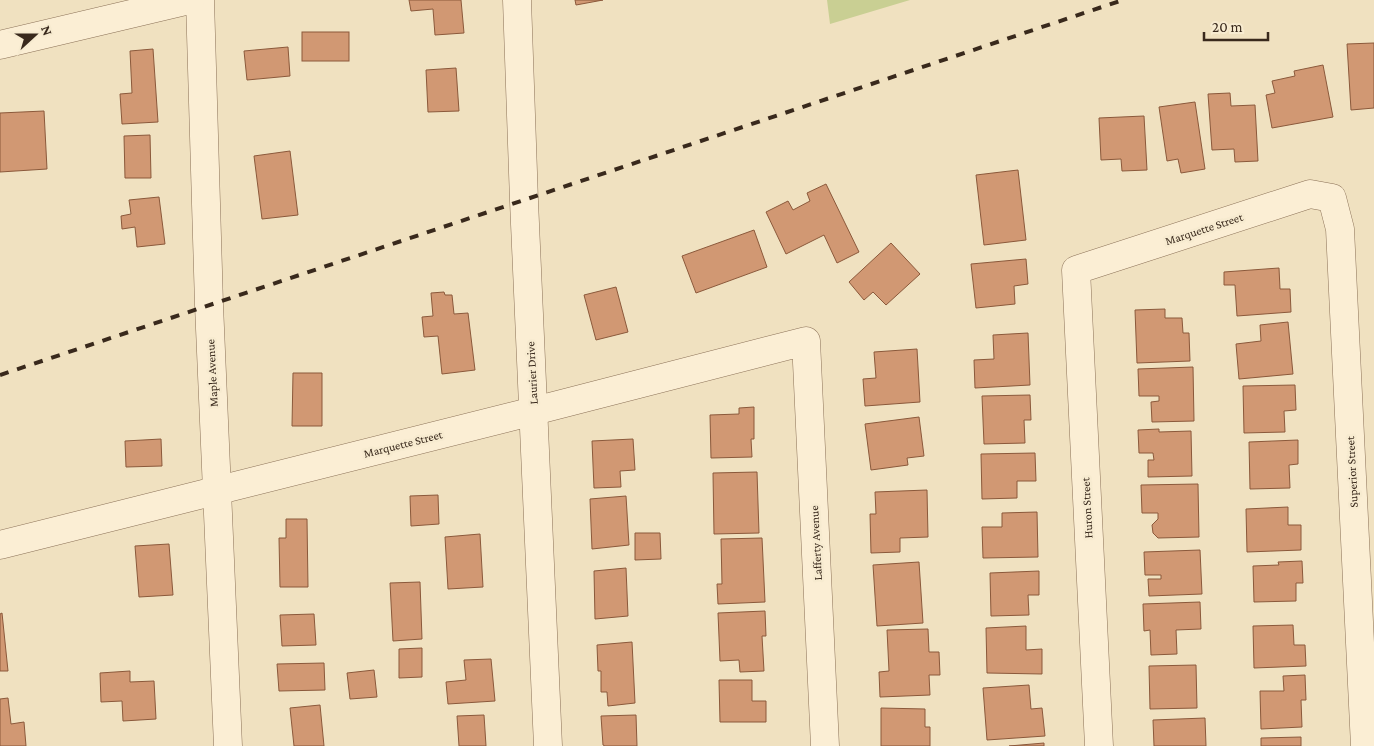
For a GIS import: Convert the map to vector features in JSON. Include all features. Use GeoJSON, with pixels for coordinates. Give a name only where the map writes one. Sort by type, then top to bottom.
{"type":"FeatureCollection","features":[{"type":"Feature","properties":{"kind":"street"},"geometry":{"type":"LineString","coordinates":[[0,45],[190,0]]}},
{"type":"Feature","properties":{"kind":"street","name":"Maple Avenue"},"geometry":{"type":"LineString","coordinates":[[200,0],[209,305],[228,746]]}},
{"type":"Feature","properties":{"kind":"street","name":"Laurier Drive"},"geometry":{"type":"LineString","coordinates":[[517,0],[548,746]]}},
{"type":"Feature","properties":{"kind":"street","name":"Marquette Street"},"geometry":{"type":"LineString","coordinates":[[1076,270],[1310,194],[1332,198]]}},
{"type":"Feature","properties":{"kind":"street","name":"Superior Street"},"geometry":{"type":"LineString","coordinates":[[1332,198],[1340,229],[1365,746]]}},
{"type":"Feature","properties":{"kind":"street","name":"Huron Street"},"geometry":{"type":"LineString","coordinates":[[1076,270],[1099,746]]}},
{"type":"Feature","properties":{"kind":"street","name":"Marquette Street"},"geometry":{"type":"LineString","coordinates":[[0,544],[806,341]]}},
{"type":"Feature","properties":{"kind":"street","name":"Lafferty Avenue"},"geometry":{"type":"LineString","coordinates":[[806,341],[825,746]]}},
{"type":"Feature","properties":{"kind":"green space"},"geometry":{"type":"Polygon","coordinates":[[[827,0],[910,0],[830,24],[827,0]]]}},
{"type":"Feature","properties":{"kind":"building"},"geometry":{"type":"Polygon","coordinates":[[[409,0],[461,0],[464,33],[435,35],[433,9],[411,11],[409,0]]]}},
{"type":"Feature","properties":{"kind":"building"},"geometry":{"type":"Polygon","coordinates":[[[575,0],[603,0],[576,5],[575,0]]]}},
{"type":"Feature","properties":{"kind":"building"},"geometry":{"type":"Polygon","coordinates":[[[302,32],[349,32],[349,61],[302,61],[302,32]]]}},
{"type":"Feature","properties":{"kind":"building"},"geometry":{"type":"Polygon","coordinates":[[[1374,43],[1374,108],[1351,110],[1347,44],[1374,43]]]}},
{"type":"Feature","properties":{"kind":"building"},"geometry":{"type":"Polygon","coordinates":[[[288,47],[290,76],[247,80],[244,51],[288,47]]]}},
{"type":"Feature","properties":{"kind":"building"},"geometry":{"type":"Polygon","coordinates":[[[153,49],[158,122],[122,124],[120,94],[132,93],[130,51],[153,49]]]}},
{"type":"Feature","properties":{"kind":"building"},"geometry":{"type":"Polygon","coordinates":[[[1323,65],[1333,117],[1272,128],[1266,95],[1275,93],[1272,81],[1295,76],[1294,71],[1323,65]]]}},
{"type":"Feature","properties":{"kind":"building"},"geometry":{"type":"Polygon","coordinates":[[[456,68],[459,111],[428,112],[426,70],[456,68]]]}},
{"type":"Feature","properties":{"kind":"building"},"geometry":{"type":"Polygon","coordinates":[[[1230,93],[1231,106],[1255,105],[1258,161],[1235,162],[1234,149],[1212,150],[1208,94],[1230,93]]]}},
{"type":"Feature","properties":{"kind":"building"},"geometry":{"type":"Polygon","coordinates":[[[1195,102],[1205,169],[1181,173],[1178,159],[1167,161],[1159,107],[1195,102]]]}},
{"type":"Feature","properties":{"kind":"building"},"geometry":{"type":"Polygon","coordinates":[[[44,111],[47,169],[0,172],[0,113],[44,111]]]}},
{"type":"Feature","properties":{"kind":"building"},"geometry":{"type":"Polygon","coordinates":[[[1144,116],[1147,170],[1122,171],[1121,159],[1101,160],[1099,118],[1144,116]]]}},
{"type":"Feature","properties":{"kind":"building"},"geometry":{"type":"Polygon","coordinates":[[[150,135],[151,178],[125,178],[124,136],[150,135]]]}},
{"type":"Feature","properties":{"kind":"building"},"geometry":{"type":"Polygon","coordinates":[[[290,151],[298,215],[262,219],[254,156],[290,151]]]}},
{"type":"Feature","properties":{"kind":"building"},"geometry":{"type":"Polygon","coordinates":[[[1018,170],[1026,240],[984,245],[976,175],[1018,170]]]}},
{"type":"Feature","properties":{"kind":"building"},"geometry":{"type":"Polygon","coordinates":[[[826,184],[859,252],[837,263],[824,235],[786,254],[766,212],[788,201],[793,210],[810,201],[807,193],[826,184]]]}},
{"type":"Feature","properties":{"kind":"building"},"geometry":{"type":"Polygon","coordinates":[[[159,197],[165,244],[137,247],[135,227],[122,229],[121,216],[131,214],[129,200],[159,197]]]}},
{"type":"Feature","properties":{"kind":"building"},"geometry":{"type":"Polygon","coordinates":[[[754,230],[767,267],[696,293],[682,256],[754,230]]]}},
{"type":"Feature","properties":{"kind":"building"},"geometry":{"type":"Polygon","coordinates":[[[891,243],[920,274],[886,305],[873,292],[864,300],[849,282],[891,243]]]}},
{"type":"Feature","properties":{"kind":"building"},"geometry":{"type":"Polygon","coordinates":[[[1026,259],[1028,284],[1014,286],[1015,304],[976,308],[971,264],[1026,259]]]}},
{"type":"Feature","properties":{"kind":"building"},"geometry":{"type":"Polygon","coordinates":[[[1279,268],[1280,289],[1290,289],[1291,312],[1237,316],[1235,285],[1224,285],[1224,272],[1279,268]]]}},
{"type":"Feature","properties":{"kind":"building"},"geometry":{"type":"Polygon","coordinates":[[[616,287],[628,332],[596,340],[584,295],[616,287]]]}},
{"type":"Feature","properties":{"kind":"building"},"geometry":{"type":"Polygon","coordinates":[[[444,292],[445,295],[452,295],[454,314],[468,313],[475,370],[442,374],[438,336],[424,337],[422,317],[433,316],[431,293],[444,292]]]}},
{"type":"Feature","properties":{"kind":"building"},"geometry":{"type":"Polygon","coordinates":[[[1165,309],[1165,318],[1182,318],[1183,333],[1189,333],[1190,361],[1137,363],[1135,310],[1165,309]]]}},
{"type":"Feature","properties":{"kind":"building"},"geometry":{"type":"Polygon","coordinates":[[[1288,322],[1293,374],[1239,379],[1236,344],[1261,341],[1260,325],[1288,322]]]}},
{"type":"Feature","properties":{"kind":"building"},"geometry":{"type":"Polygon","coordinates":[[[1028,333],[1030,385],[975,388],[974,360],[994,359],[993,335],[1028,333]]]}},
{"type":"Feature","properties":{"kind":"building"},"geometry":{"type":"Polygon","coordinates":[[[917,349],[920,402],[865,406],[863,379],[876,378],[874,352],[917,349]]]}},
{"type":"Feature","properties":{"kind":"building"},"geometry":{"type":"Polygon","coordinates":[[[1193,367],[1194,421],[1152,422],[1151,402],[1159,401],[1159,396],[1139,396],[1138,369],[1193,367]]]}},
{"type":"Feature","properties":{"kind":"building"},"geometry":{"type":"Polygon","coordinates":[[[293,373],[322,373],[322,426],[292,426],[293,373]]]}},
{"type":"Feature","properties":{"kind":"building"},"geometry":{"type":"Polygon","coordinates":[[[1295,385],[1296,410],[1284,411],[1285,432],[1244,433],[1243,386],[1295,385]]]}},
{"type":"Feature","properties":{"kind":"building"},"geometry":{"type":"Polygon","coordinates":[[[1030,395],[1031,420],[1024,420],[1025,443],[984,444],[982,396],[1030,395]]]}},
{"type":"Feature","properties":{"kind":"building"},"geometry":{"type":"Polygon","coordinates":[[[754,407],[754,439],[751,439],[752,457],[711,458],[710,415],[739,414],[739,408],[754,407]]]}},
{"type":"Feature","properties":{"kind":"building"},"geometry":{"type":"Polygon","coordinates":[[[919,417],[924,456],[907,458],[908,465],[871,470],[865,424],[919,417]]]}},
{"type":"Feature","properties":{"kind":"building"},"geometry":{"type":"Polygon","coordinates":[[[1159,429],[1159,432],[1191,431],[1192,476],[1148,477],[1148,460],[1154,460],[1153,453],[1139,453],[1138,430],[1159,429]]]}},
{"type":"Feature","properties":{"kind":"building"},"geometry":{"type":"Polygon","coordinates":[[[161,439],[162,466],[126,467],[125,441],[161,439]]]}},
{"type":"Feature","properties":{"kind":"building"},"geometry":{"type":"Polygon","coordinates":[[[633,439],[635,470],[620,471],[621,487],[594,488],[592,441],[633,439]]]}},
{"type":"Feature","properties":{"kind":"building"},"geometry":{"type":"Polygon","coordinates":[[[1298,440],[1298,464],[1289,465],[1290,488],[1250,489],[1249,442],[1298,440]]]}},
{"type":"Feature","properties":{"kind":"building"},"geometry":{"type":"Polygon","coordinates":[[[1035,453],[1036,481],[1017,481],[1017,498],[982,499],[981,454],[1035,453]]]}},
{"type":"Feature","properties":{"kind":"building"},"geometry":{"type":"Polygon","coordinates":[[[757,472],[759,533],[714,534],[713,473],[757,472]]]}},
{"type":"Feature","properties":{"kind":"building"},"geometry":{"type":"Polygon","coordinates":[[[1198,484],[1199,537],[1158,538],[1153,533],[1152,525],[1158,519],[1158,513],[1142,513],[1141,485],[1198,484]]]}},
{"type":"Feature","properties":{"kind":"building"},"geometry":{"type":"Polygon","coordinates":[[[927,490],[928,537],[900,538],[900,552],[871,553],[870,514],[876,514],[875,492],[927,490]]]}},
{"type":"Feature","properties":{"kind":"building"},"geometry":{"type":"Polygon","coordinates":[[[438,495],[439,524],[411,526],[410,496],[438,495]]]}},
{"type":"Feature","properties":{"kind":"building"},"geometry":{"type":"Polygon","coordinates":[[[626,496],[629,545],[592,549],[590,499],[626,496]]]}},
{"type":"Feature","properties":{"kind":"building"},"geometry":{"type":"Polygon","coordinates":[[[1288,507],[1288,525],[1301,525],[1301,550],[1247,552],[1246,509],[1288,507]]]}},
{"type":"Feature","properties":{"kind":"building"},"geometry":{"type":"Polygon","coordinates":[[[1037,512],[1038,557],[983,558],[982,527],[1002,527],[1002,513],[1037,512]]]}},
{"type":"Feature","properties":{"kind":"building"},"geometry":{"type":"Polygon","coordinates":[[[286,519],[307,519],[308,587],[280,587],[279,538],[286,538],[286,519]]]}},
{"type":"Feature","properties":{"kind":"building"},"geometry":{"type":"Polygon","coordinates":[[[635,533],[660,533],[661,559],[635,560],[635,533]]]}},
{"type":"Feature","properties":{"kind":"building"},"geometry":{"type":"Polygon","coordinates":[[[480,534],[483,587],[448,589],[445,537],[480,534]]]}},
{"type":"Feature","properties":{"kind":"building"},"geometry":{"type":"Polygon","coordinates":[[[762,538],[765,602],[718,604],[717,584],[722,584],[721,539],[762,538]]]}},
{"type":"Feature","properties":{"kind":"building"},"geometry":{"type":"Polygon","coordinates":[[[169,544],[173,595],[139,597],[135,546],[169,544]]]}},
{"type":"Feature","properties":{"kind":"building"},"geometry":{"type":"Polygon","coordinates":[[[1200,550],[1202,594],[1149,596],[1148,579],[1161,579],[1161,575],[1145,575],[1144,552],[1200,550]]]}},
{"type":"Feature","properties":{"kind":"building"},"geometry":{"type":"Polygon","coordinates":[[[1302,561],[1303,583],[1296,583],[1296,601],[1254,602],[1253,566],[1279,565],[1278,562],[1302,561]]]}},
{"type":"Feature","properties":{"kind":"building"},"geometry":{"type":"Polygon","coordinates":[[[919,562],[923,623],[877,626],[873,565],[919,562]]]}},
{"type":"Feature","properties":{"kind":"building"},"geometry":{"type":"Polygon","coordinates":[[[626,568],[628,616],[595,619],[594,571],[626,568]]]}},
{"type":"Feature","properties":{"kind":"building"},"geometry":{"type":"Polygon","coordinates":[[[1039,571],[1039,595],[1028,595],[1029,615],[991,616],[990,573],[1039,571]]]}},
{"type":"Feature","properties":{"kind":"building"},"geometry":{"type":"Polygon","coordinates":[[[420,582],[422,639],[393,641],[390,583],[420,582]]]}},
{"type":"Feature","properties":{"kind":"building"},"geometry":{"type":"Polygon","coordinates":[[[1200,602],[1201,629],[1176,630],[1177,654],[1151,655],[1150,630],[1144,631],[1143,604],[1200,602]]]}},
{"type":"Feature","properties":{"kind":"building"},"geometry":{"type":"Polygon","coordinates":[[[765,611],[766,636],[762,636],[764,671],[740,672],[739,660],[720,661],[718,613],[765,611]]]}},
{"type":"Feature","properties":{"kind":"building"},"geometry":{"type":"Polygon","coordinates":[[[2,613],[8,671],[0,671],[0,614],[2,613]]]}},
{"type":"Feature","properties":{"kind":"building"},"geometry":{"type":"Polygon","coordinates":[[[314,614],[316,645],[282,646],[280,615],[314,614]]]}},
{"type":"Feature","properties":{"kind":"building"},"geometry":{"type":"Polygon","coordinates":[[[1293,625],[1294,645],[1305,645],[1306,666],[1254,668],[1253,626],[1293,625]]]}},
{"type":"Feature","properties":{"kind":"building"},"geometry":{"type":"Polygon","coordinates":[[[1026,626],[1026,650],[1042,649],[1042,674],[987,673],[986,628],[1026,626]]]}},
{"type":"Feature","properties":{"kind":"building"},"geometry":{"type":"Polygon","coordinates":[[[928,629],[929,652],[939,652],[940,675],[929,675],[930,695],[880,697],[879,672],[889,671],[887,630],[928,629]]]}},
{"type":"Feature","properties":{"kind":"building"},"geometry":{"type":"Polygon","coordinates":[[[632,642],[635,703],[608,706],[607,692],[601,692],[601,671],[598,671],[597,645],[632,642]]]}},
{"type":"Feature","properties":{"kind":"building"},"geometry":{"type":"Polygon","coordinates":[[[422,648],[422,677],[399,678],[399,649],[422,648]]]}},
{"type":"Feature","properties":{"kind":"building"},"geometry":{"type":"Polygon","coordinates":[[[491,659],[495,701],[448,704],[446,682],[466,680],[464,660],[491,659]]]}},
{"type":"Feature","properties":{"kind":"building"},"geometry":{"type":"Polygon","coordinates":[[[324,663],[325,690],[279,691],[277,664],[324,663]]]}},
{"type":"Feature","properties":{"kind":"building"},"geometry":{"type":"Polygon","coordinates":[[[1196,665],[1197,708],[1150,709],[1149,666],[1196,665]]]}},
{"type":"Feature","properties":{"kind":"building"},"geometry":{"type":"Polygon","coordinates":[[[374,670],[377,697],[350,699],[347,673],[374,670]]]}},
{"type":"Feature","properties":{"kind":"building"},"geometry":{"type":"Polygon","coordinates":[[[130,671],[130,682],[154,681],[156,719],[123,721],[122,701],[101,702],[100,673],[130,671]]]}},
{"type":"Feature","properties":{"kind":"building"},"geometry":{"type":"Polygon","coordinates":[[[1305,675],[1306,700],[1301,700],[1302,727],[1261,729],[1260,691],[1284,691],[1283,676],[1305,675]]]}},
{"type":"Feature","properties":{"kind":"building"},"geometry":{"type":"Polygon","coordinates":[[[719,680],[752,680],[752,701],[766,701],[766,722],[720,722],[719,680]]]}},
{"type":"Feature","properties":{"kind":"building"},"geometry":{"type":"Polygon","coordinates":[[[1029,685],[1031,709],[1042,708],[1045,736],[987,740],[983,688],[1029,685]]]}},
{"type":"Feature","properties":{"kind":"building"},"geometry":{"type":"Polygon","coordinates":[[[8,698],[11,724],[24,722],[26,746],[0,746],[0,699],[8,698]]]}},
{"type":"Feature","properties":{"kind":"building"},"geometry":{"type":"Polygon","coordinates":[[[320,705],[324,746],[294,746],[290,708],[320,705]]]}},
{"type":"Feature","properties":{"kind":"building"},"geometry":{"type":"Polygon","coordinates":[[[881,708],[925,709],[925,727],[930,727],[930,746],[881,746],[881,708]]]}},
{"type":"Feature","properties":{"kind":"building"},"geometry":{"type":"Polygon","coordinates":[[[484,715],[486,746],[459,746],[457,716],[484,715]]]}},
{"type":"Feature","properties":{"kind":"building"},"geometry":{"type":"Polygon","coordinates":[[[636,715],[637,746],[603,745],[601,716],[636,715]]]}},
{"type":"Feature","properties":{"kind":"building"},"geometry":{"type":"Polygon","coordinates":[[[1205,718],[1206,746],[1154,746],[1153,720],[1205,718]]]}},
{"type":"Feature","properties":{"kind":"building"},"geometry":{"type":"Polygon","coordinates":[[[1301,737],[1301,746],[1261,746],[1261,738],[1301,737]]]}},
{"type":"Feature","properties":{"kind":"building"},"geometry":{"type":"Polygon","coordinates":[[[1044,743],[1044,746],[1009,746],[1044,743]]]}},
{"type":"Feature","properties":{"kind":"railway"},"geometry":{"type":"LineString","coordinates":[[0,375],[1123,0]]}}]}
